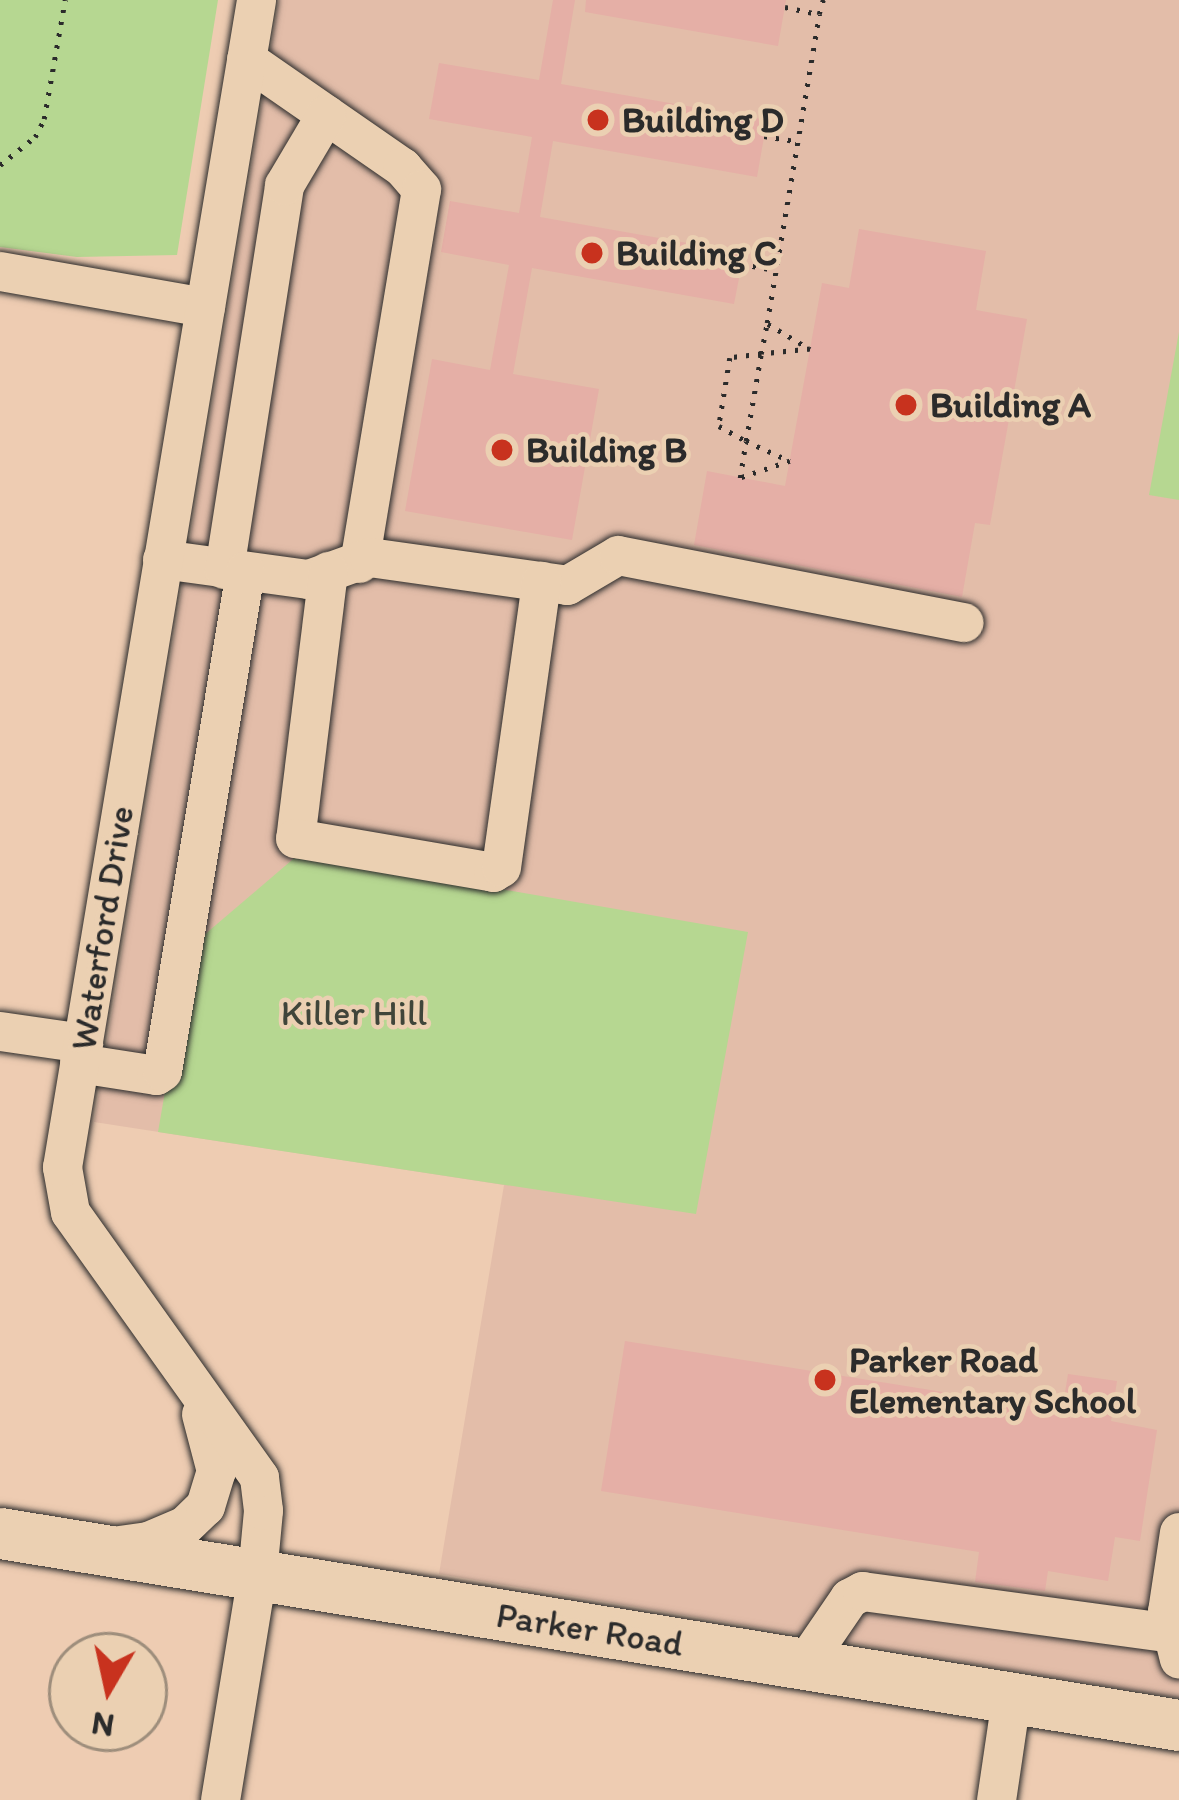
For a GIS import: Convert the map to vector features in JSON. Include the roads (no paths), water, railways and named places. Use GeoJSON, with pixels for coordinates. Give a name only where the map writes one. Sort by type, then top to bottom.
{"type":"FeatureCollection","features":[{"type":"Feature","properties":{"kind":"main road","name":"Parker Road"},"geometry":{"type":"LineString","coordinates":[[0,1532],[1179,1725]]}},
{"type":"Feature","properties":{"kind":"street","name":"Waterford Drive"},"geometry":{"type":"LineString","coordinates":[[220,1800],[257,1574],[263,1510],[259,1477],[70,1212],[62,1167],[256,0]]}},
{"type":"Feature","properties":{"kind":"street"},"geometry":{"type":"LineString","coordinates":[[246,58],[402,167],[421,189],[343,567],[295,838],[493,872],[501,867],[541,581]]}},
{"type":"Feature","properties":{"kind":"street"},"geometry":{"type":"LineString","coordinates":[[0,1030],[156,1076],[162,1071],[235,570],[284,185],[326,114]]}},
{"type":"Feature","properties":{"kind":"street"},"geometry":{"type":"LineString","coordinates":[[0,271],[205,307]]}},
{"type":"Feature","properties":{"kind":"street"},"geometry":{"type":"LineString","coordinates":[[162,559],[308,579],[369,557],[567,585],[618,556],[964,622]]}},
{"type":"Feature","properties":{"kind":"street"},"geometry":{"type":"LineString","coordinates":[[97,1548],[148,1541],[184,1526],[205,1506],[215,1471],[195,1391]]}},
{"type":"Feature","properties":{"kind":"street"},"geometry":{"type":"LineString","coordinates":[[804,1664],[854,1592],[1177,1646],[1168,1611],[1179,1532]]}},
{"type":"Feature","properties":{"kind":"street"},"geometry":{"type":"LineString","coordinates":[[996,1800],[1011,1698]]}},
{"type":"Feature","properties":{"kind":"place","name":"Building D"},"geometry":{"type":"Point","coordinates":[598,120]}},
{"type":"Feature","properties":{"kind":"place","name":"Building C"},"geometry":{"type":"Point","coordinates":[592,253]}},
{"type":"Feature","properties":{"kind":"place","name":"Building A"},"geometry":{"type":"Point","coordinates":[906,405]}},
{"type":"Feature","properties":{"kind":"place","name":"Building B"},"geometry":{"type":"Point","coordinates":[502,450]}},
{"type":"Feature","properties":{"kind":"place","name":"Parker Road Elementary School"},"geometry":{"type":"Point","coordinates":[825,1380]}},
{"type":"Feature","properties":{"kind":"park label","name":"Killer Hill"},"geometry":{"type":"Point","coordinates":[354,1013]}}]}
